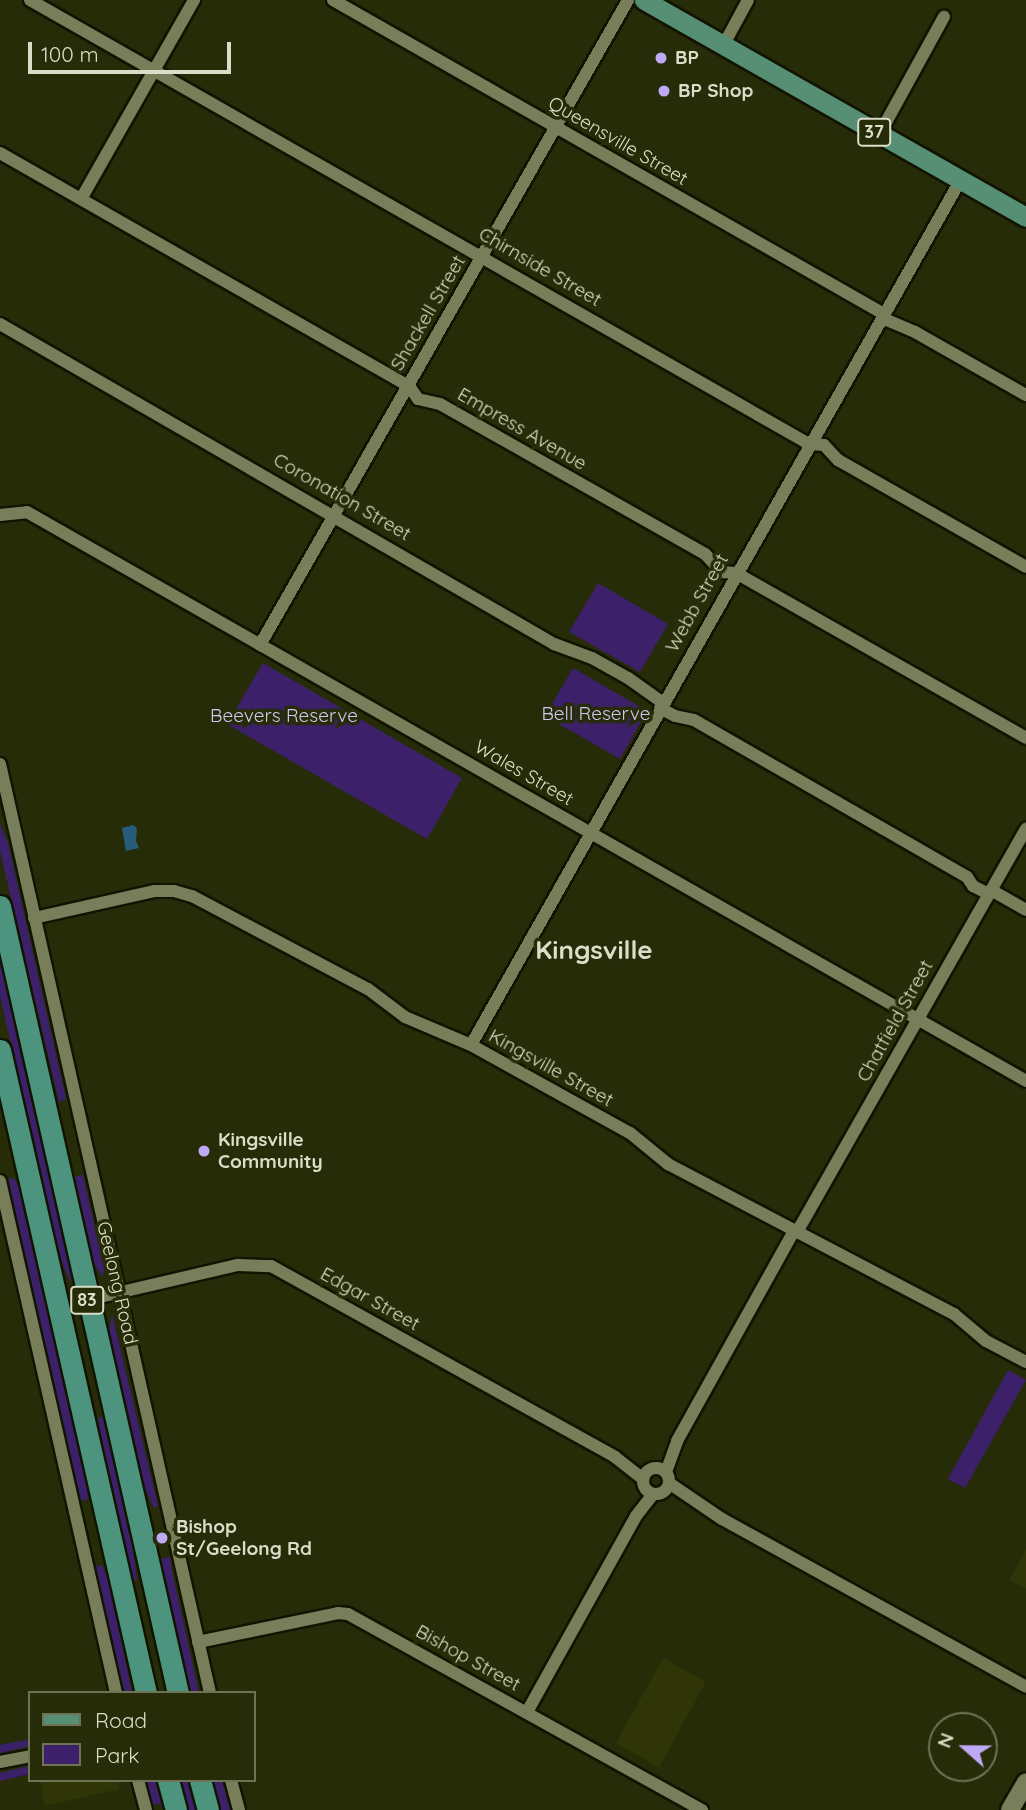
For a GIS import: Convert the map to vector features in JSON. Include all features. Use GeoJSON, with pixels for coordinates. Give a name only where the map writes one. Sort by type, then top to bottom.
{"type":"FeatureCollection","features":[{"type":"Feature","properties":{"kind":"highway","name":"Geelong Road"},"geometry":{"type":"LineString","coordinates":[[0,906],[178,1691]]}},
{"type":"Feature","properties":{"kind":"highway","name":"83"},"geometry":{"type":"LineString","coordinates":[[0,1050],[146,1691]]}},
{"type":"Feature","properties":{"kind":"highway"},"geometry":{"type":"LineString","coordinates":[[57,1307],[87,1300]]}},
{"type":"Feature","properties":{"kind":"highway"},"geometry":{"type":"LineString","coordinates":[[169,1782],[176,1810]]}},
{"type":"Feature","properties":{"kind":"highway"},"geometry":{"type":"LineString","coordinates":[[201,1782],[208,1810]]}},
{"type":"Feature","properties":{"kind":"main road","name":"37"},"geometry":{"type":"LineString","coordinates":[[644,0],[1026,217]]}},
{"type":"Feature","properties":{"kind":"main road"},"geometry":{"type":"LineString","coordinates":[[1010,1810],[1026,1782]]}},
{"type":"Feature","properties":{"kind":"street","name":"Chirnside Street"},"geometry":{"type":"LineString","coordinates":[[30,0],[809,444],[824,445],[838,460],[1026,567]]}},
{"type":"Feature","properties":{"kind":"street"},"geometry":{"type":"LineString","coordinates":[[81,199],[194,0]]}},
{"type":"Feature","properties":{"kind":"street","name":"Queensville Street"},"geometry":{"type":"LineString","coordinates":[[334,0],[883,316],[1026,395]]}},
{"type":"Feature","properties":{"kind":"street","name":"Shackell Street"},"geometry":{"type":"LineString","coordinates":[[260,645],[628,0]]}},
{"type":"Feature","properties":{"kind":"street"},"geometry":{"type":"LineString","coordinates":[[723,46],[748,0]]}},
{"type":"Feature","properties":{"kind":"street"},"geometry":{"type":"LineString","coordinates":[[879,135],[944,18]]}},
{"type":"Feature","properties":{"kind":"street","name":"Empress Avenue"},"geometry":{"type":"LineString","coordinates":[[0,153],[409,386],[412,395],[418,399],[440,404],[705,554],[722,572],[736,573],[1026,738]]}},
{"type":"Feature","properties":{"kind":"street","name":"Webb Street"},"geometry":{"type":"LineString","coordinates":[[471,1045],[960,181]]}},
{"type":"Feature","properties":{"kind":"street","name":"Coronation Street"},"geometry":{"type":"LineString","coordinates":[[0,324],[335,514],[554,644],[592,658],[628,678],[675,716],[694,720],[967,877],[973,886],[1026,910]]}},
{"type":"Feature","properties":{"kind":"street","name":"Wales Street"},"geometry":{"type":"LineString","coordinates":[[0,515],[27,512],[1026,1081]]}},
{"type":"Feature","properties":{"kind":"street","name":"Geelong Road"},"geometry":{"type":"LineString","coordinates":[[0,764],[210,1691]]}},
{"type":"Feature","properties":{"kind":"street","name":"Geelong Road"},"geometry":{"type":"LineString","coordinates":[[0,812],[14,831]]}},
{"type":"Feature","properties":{"kind":"street","name":"Chatfield Street"},"geometry":{"type":"LineString","coordinates":[[527,1712],[677,1441],[1026,829]]}},
{"type":"Feature","properties":{"kind":"street","name":"Kingsville Street"},"geometry":{"type":"LineString","coordinates":[[34,918],[155,891],[184,893],[368,989],[405,1017],[471,1045],[635,1136],[667,1164],[954,1314],[989,1343],[1026,1362]]}},
{"type":"Feature","properties":{"kind":"street"},"geometry":{"type":"LineString","coordinates":[[0,1181],[116,1691]]}},
{"type":"Feature","properties":{"kind":"street","name":"Edgar Street"},"geometry":{"type":"LineString","coordinates":[[87,1300],[238,1265],[259,1264],[276,1268],[1026,1687]]}},
{"type":"Feature","properties":{"kind":"street","name":"Bishop Street"},"geometry":{"type":"LineString","coordinates":[[198,1642],[338,1613],[348,1614],[702,1810]]}},
{"type":"Feature","properties":{"kind":"street"},"geometry":{"type":"LineString","coordinates":[[0,1762],[28,1756]]}},
{"type":"Feature","properties":{"kind":"street"},"geometry":{"type":"LineString","coordinates":[[139,1782],[146,1810]]}},
{"type":"Feature","properties":{"kind":"street"},"geometry":{"type":"LineString","coordinates":[[232,1782],[239,1810]]}},
{"type":"Feature","properties":{"kind":"shaded area"},"geometry":{"type":"Polygon","coordinates":[[[1026,1549],[1026,1589],[1009,1580],[1026,1549]]]}},
{"type":"Feature","properties":{"kind":"shaded area"},"geometry":{"type":"Polygon","coordinates":[[[663,1658],[706,1682],[659,1767],[616,1743],[663,1658]]]}},
{"type":"Feature","properties":{"kind":"shaded area"},"geometry":{"type":"Polygon","coordinates":[[[40,1782],[118,1782],[119,1789],[45,1806],[40,1782]]]}},
{"type":"Feature","properties":{"kind":"green space","name":"Bell Reserve"},"geometry":{"type":"Polygon","coordinates":[[[598,583],[668,624],[640,672],[569,632],[598,583]]]}},
{"type":"Feature","properties":{"kind":"green space","name":"Beevers Reserve"},"geometry":{"type":"Polygon","coordinates":[[[263,663],[462,778],[427,839],[227,724],[263,663]]]}},
{"type":"Feature","properties":{"kind":"green space","name":"Bell Reserve"},"geometry":{"type":"Polygon","coordinates":[[[573,668],[647,711],[620,759],[545,716],[573,668]]]}},
{"type":"Feature","properties":{"kind":"green space"},"geometry":{"type":"Polygon","coordinates":[[[0,824],[8,843],[66,1099],[59,1102],[0,851],[0,824]]]}},
{"type":"Feature","properties":{"kind":"green space"},"geometry":{"type":"Polygon","coordinates":[[[0,955],[72,1277],[71,1283],[59,1256],[0,996],[0,955]]]}},
{"type":"Feature","properties":{"kind":"green space"},"geometry":{"type":"Polygon","coordinates":[[[83,1175],[104,1268],[103,1277],[93,1263],[73,1177],[83,1175]]]}},
{"type":"Feature","properties":{"kind":"green space"},"geometry":{"type":"Polygon","coordinates":[[[14,1178],[21,1191],[87,1488],[88,1499],[80,1501],[6,1179],[14,1178]]]}},
{"type":"Feature","properties":{"kind":"green space"},"geometry":{"type":"Polygon","coordinates":[[[112,1314],[158,1506],[154,1508],[141,1479],[113,1356],[109,1331],[112,1314]]]}},
{"type":"Feature","properties":{"kind":"green space"},"geometry":{"type":"Polygon","coordinates":[[[1008,1370],[1026,1380],[965,1488],[948,1479],[1008,1370]]]}},
{"type":"Feature","properties":{"kind":"green space"},"geometry":{"type":"Polygon","coordinates":[[[103,1417],[132,1541],[137,1580],[132,1581],[102,1448],[98,1418],[103,1417]]]}},
{"type":"Feature","properties":{"kind":"green space"},"geometry":{"type":"Polygon","coordinates":[[[170,1557],[199,1691],[190,1691],[160,1559],[170,1557]]]}},
{"type":"Feature","properties":{"kind":"green space"},"geometry":{"type":"Polygon","coordinates":[[[102,1565],[108,1578],[132,1691],[124,1691],[96,1567],[102,1565]]]}},
{"type":"Feature","properties":{"kind":"green space"},"geometry":{"type":"Polygon","coordinates":[[[28,1739],[28,1746],[0,1753],[0,1745],[28,1739]]]}},
{"type":"Feature","properties":{"kind":"green space"},"geometry":{"type":"Polygon","coordinates":[[[28,1766],[28,1774],[0,1781],[0,1773],[28,1766]]]}},
{"type":"Feature","properties":{"kind":"green space"},"geometry":{"type":"Polygon","coordinates":[[[146,1782],[156,1782],[164,1810],[159,1803],[152,1805],[146,1782]]]}},
{"type":"Feature","properties":{"kind":"green space"},"geometry":{"type":"Polygon","coordinates":[[[180,1782],[189,1782],[197,1810],[187,1810],[180,1782]]]}},
{"type":"Feature","properties":{"kind":"green space"},"geometry":{"type":"Polygon","coordinates":[[[213,1782],[223,1782],[230,1810],[220,1810],[213,1782]]]}},
{"type":"Feature","properties":{"kind":"water"},"geometry":{"type":"Polygon","coordinates":[[[133,825],[137,828],[136,841],[139,848],[126,851],[122,828],[133,825]]]}},
{"type":"Feature","properties":{"kind":"place","name":"BP"},"geometry":{"type":"Point","coordinates":[661,58]}},
{"type":"Feature","properties":{"kind":"place","name":"BP Shop"},"geometry":{"type":"Point","coordinates":[664,91]}},
{"type":"Feature","properties":{"kind":"place","name":"Kingsville Community"},"geometry":{"type":"Point","coordinates":[204,1151]}},
{"type":"Feature","properties":{"kind":"place","name":"Bishop St/Geelong Rd"},"geometry":{"type":"Point","coordinates":[162,1538]}},
{"type":"Feature","properties":{"kind":"district","name":"Kingsville"},"geometry":{"type":"Point","coordinates":[594,950]}}]}
